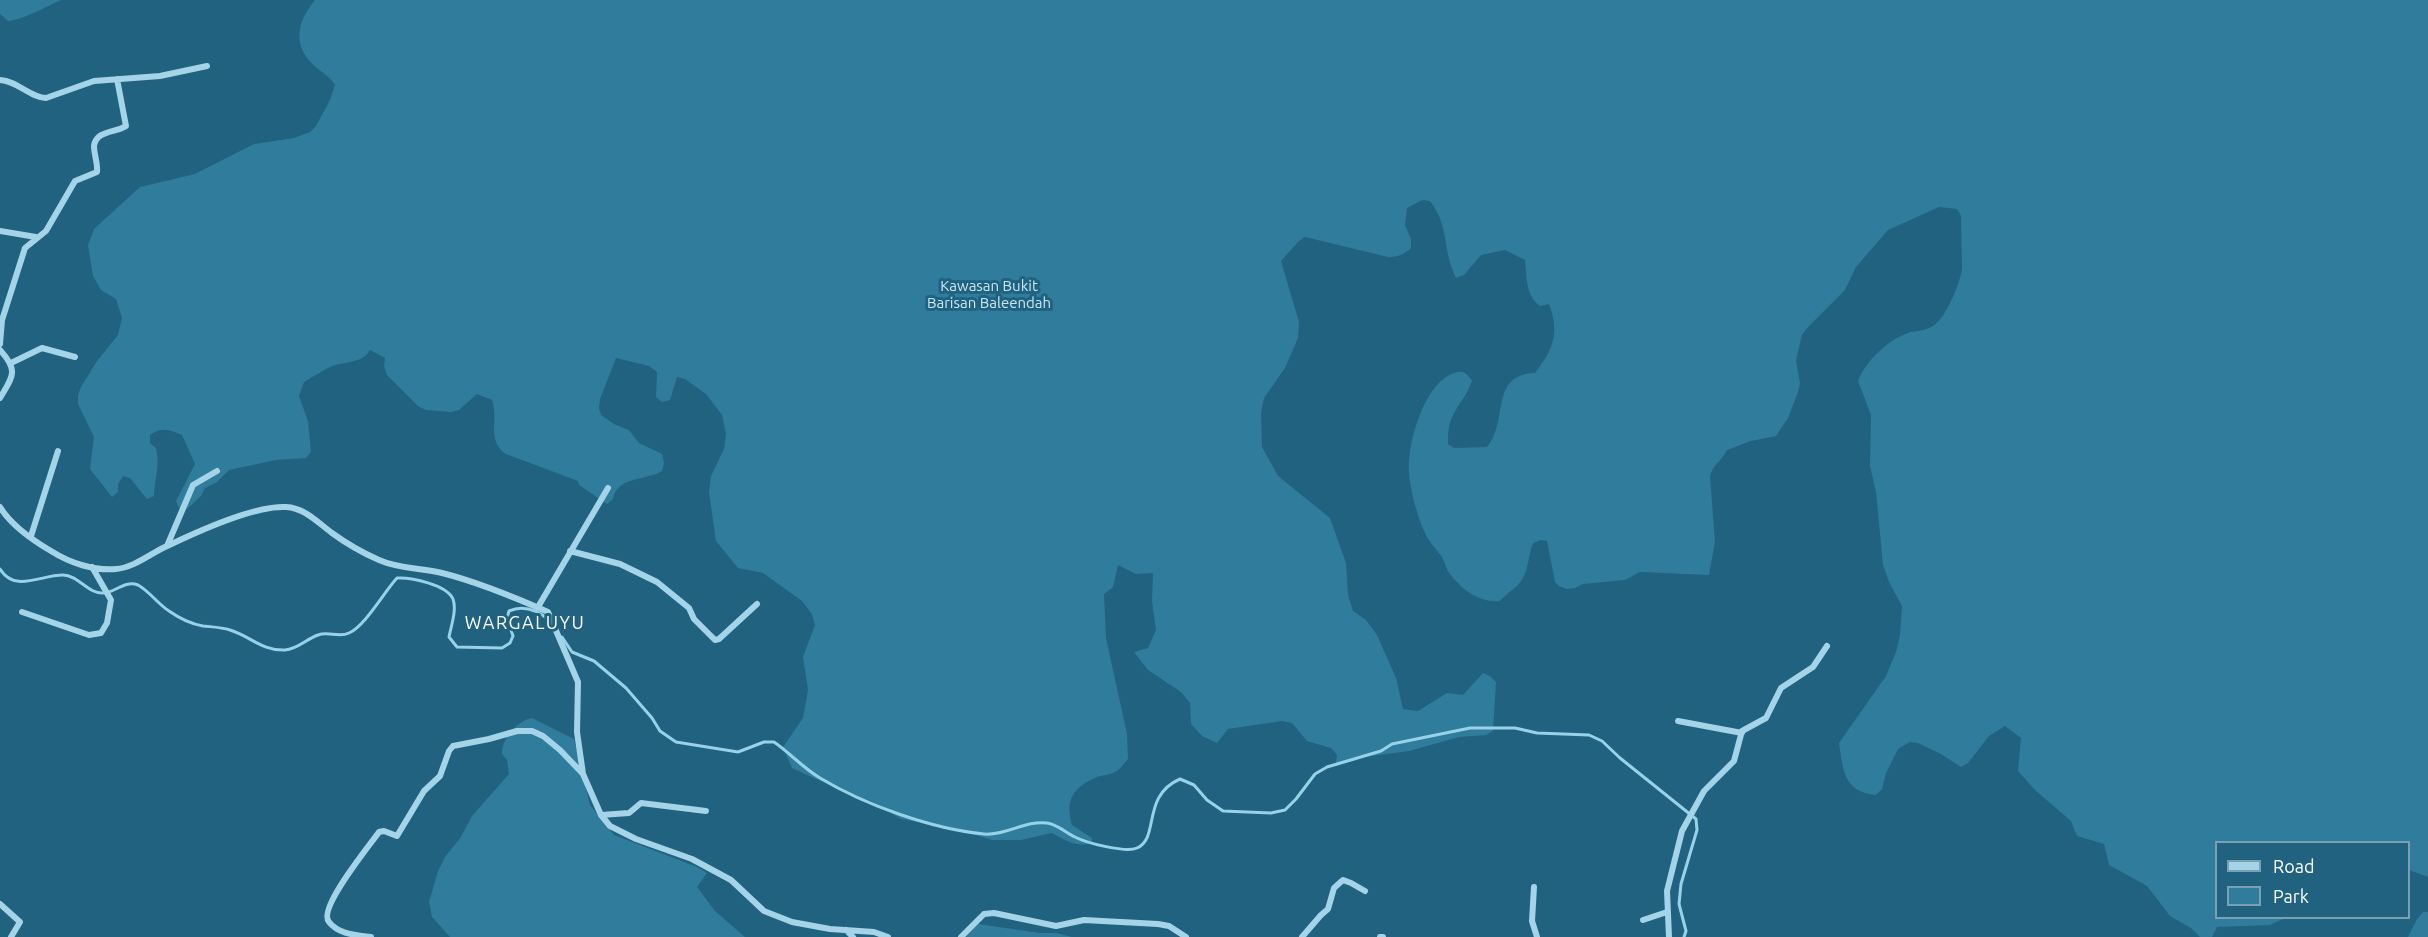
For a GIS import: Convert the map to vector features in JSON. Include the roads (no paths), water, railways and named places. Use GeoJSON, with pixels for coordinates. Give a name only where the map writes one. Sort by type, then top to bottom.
{"type":"FeatureCollection","features":[{"type":"Feature","properties":{"kind":"street"},"geometry":{"type":"LineString","coordinates":[[0,80],[12,82],[38,97],[46,98],[89,82],[160,76],[207,66]]}},
{"type":"Feature","properties":{"kind":"street"},"geometry":{"type":"LineString","coordinates":[[0,344],[2,320],[25,248],[46,231],[78,178],[97,171],[94,148],[97,138],[126,126],[117,79]]}},
{"type":"Feature","properties":{"kind":"street"},"geometry":{"type":"LineString","coordinates":[[0,231],[36,237]]}},
{"type":"Feature","properties":{"kind":"street"},"geometry":{"type":"LineString","coordinates":[[11,363],[42,348],[75,357]]}},
{"type":"Feature","properties":{"kind":"street"},"geometry":{"type":"LineString","coordinates":[[0,350],[11,363],[13,372],[11,381],[0,398]]}},
{"type":"Feature","properties":{"kind":"street"},"geometry":{"type":"LineString","coordinates":[[31,536],[58,451]]}},
{"type":"Feature","properties":{"kind":"street"},"geometry":{"type":"LineString","coordinates":[[167,546],[194,485],[217,471]]}},
{"type":"Feature","properties":{"kind":"street"},"geometry":{"type":"LineString","coordinates":[[538,607],[608,488]]}},
{"type":"Feature","properties":{"kind":"street"},"geometry":{"type":"LineString","coordinates":[[0,507],[12,521],[60,556],[92,567],[109,569],[126,568],[167,546],[261,509],[287,507],[302,510],[345,542],[381,561],[403,568],[435,571],[466,580],[538,607],[548,612],[552,618],[553,626],[578,682],[577,732],[584,774],[601,815],[610,826],[622,834],[692,860],[731,880],[764,911],[792,922],[874,932],[888,937]]}},
{"type":"Feature","properties":{"kind":"street"},"geometry":{"type":"LineString","coordinates":[[570,550],[620,564],[657,582],[689,608],[694,619],[715,639],[718,639],[757,604]]}},
{"type":"Feature","properties":{"kind":"street"},"geometry":{"type":"LineString","coordinates":[[22,612],[95,635],[101,633],[107,624],[111,602],[108,592],[92,567]]}},
{"type":"Feature","properties":{"kind":"street"},"geometry":{"type":"LineString","coordinates":[[1669,937],[1667,891],[1670,871],[1686,822],[1712,781],[1734,760],[1744,730],[1766,718],[1781,688],[1813,667],[1827,646]]}},
{"type":"Feature","properties":{"kind":"street"},"geometry":{"type":"LineString","coordinates":[[1678,721],[1742,733]]}},
{"type":"Feature","properties":{"kind":"street"},"geometry":{"type":"LineString","coordinates":[[371,937],[355,936],[330,924],[327,911],[343,881],[379,832],[384,831],[397,836],[424,791],[440,776],[453,746],[517,731],[532,731],[543,736],[560,750],[584,774]]}},
{"type":"Feature","properties":{"kind":"street"},"geometry":{"type":"LineString","coordinates":[[601,815],[629,813],[641,803],[706,811]]}},
{"type":"Feature","properties":{"kind":"street"},"geometry":{"type":"LineString","coordinates":[[1302,937],[1328,909],[1337,884],[1343,880],[1365,891]]}},
{"type":"Feature","properties":{"kind":"street"},"geometry":{"type":"LineString","coordinates":[[1534,887],[1532,921],[1537,937]]}},
{"type":"Feature","properties":{"kind":"street"},"geometry":{"type":"LineString","coordinates":[[0,904],[20,922],[11,937]]}},
{"type":"Feature","properties":{"kind":"street"},"geometry":{"type":"LineString","coordinates":[[1643,920],[1667,912]]}},
{"type":"Feature","properties":{"kind":"street"},"geometry":{"type":"LineString","coordinates":[[961,937],[984,914],[994,913],[1056,926],[1084,920],[1158,924],[1169,926],[1186,937]]}},
{"type":"Feature","properties":{"kind":"street"},"geometry":{"type":"LineString","coordinates":[[846,930],[853,937]]}},
{"type":"Feature","properties":{"kind":"waterway"},"geometry":{"type":"LineString","coordinates":[[0,569],[6,576],[20,581],[68,576],[98,593],[128,584],[138,585],[165,608],[185,620],[199,625],[230,630],[263,646],[277,650],[294,648],[322,634],[349,633],[368,616],[397,578],[428,583],[449,594],[453,599],[454,608],[449,637],[457,647],[502,648],[510,643],[513,636],[507,618],[509,611],[514,609],[530,610],[549,620]]}},
{"type":"Feature","properties":{"kind":"waterway"},"geometry":{"type":"LineString","coordinates":[[562,637],[572,652],[594,661],[626,688],[660,731],[676,742],[738,752],[764,742],[774,742],[814,774],[838,788],[878,806],[921,821],[984,834],[1047,823],[1088,842],[1124,849],[1137,848],[1144,843],[1160,796],[1168,786],[1180,779],[1194,785],[1207,800],[1223,811],[1271,813],[1285,810],[1315,774],[1327,767],[1381,751],[1392,744],[1470,728],[1515,728],[1537,733],[1589,735],[1602,741],[1696,819],[1697,830],[1681,884],[1679,904],[1686,931],[1684,937]]}},
{"type":"Feature","properties":{"kind":"district","name":"WARGALUYU"},"geometry":{"type":"Point","coordinates":[525,623]}},
{"type":"Feature","properties":{"kind":"park label","name":"Kawasan Bukit Barisan Baleendah"},"geometry":{"type":"Point","coordinates":[989,294]}}]}
